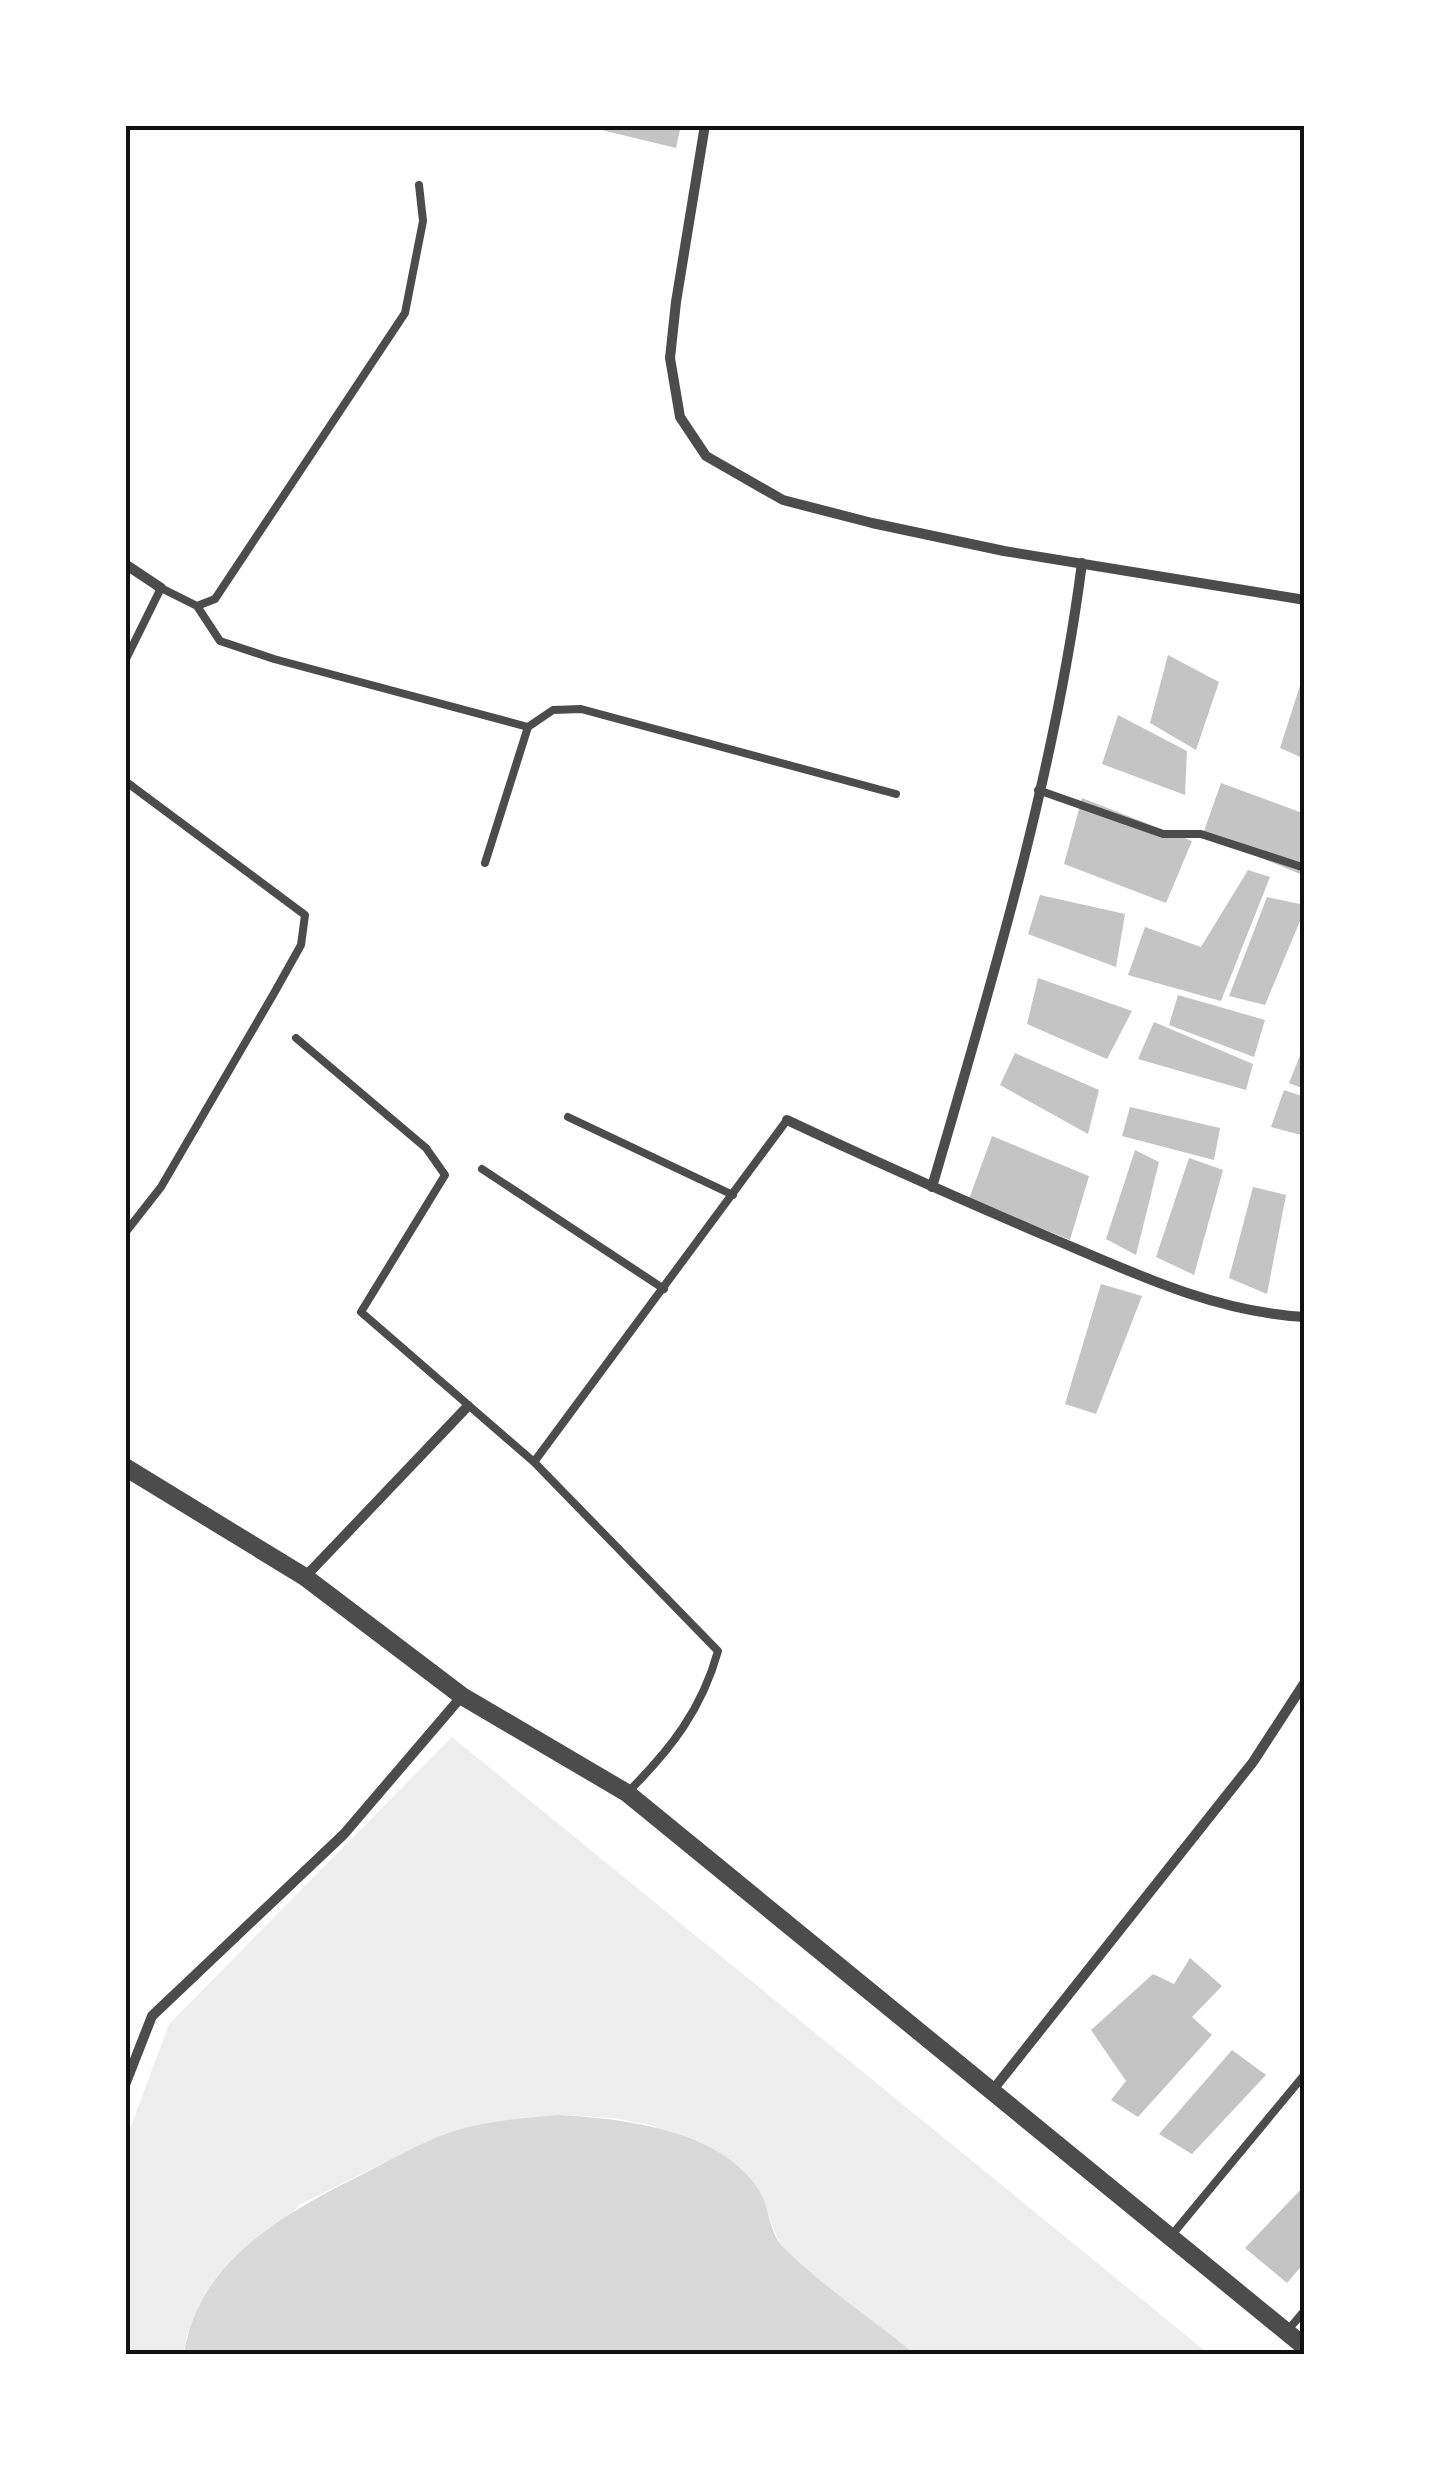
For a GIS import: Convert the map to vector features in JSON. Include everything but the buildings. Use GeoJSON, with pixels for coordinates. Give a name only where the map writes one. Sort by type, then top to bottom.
{"type":"FeatureCollection","features":[{"type":"Feature","properties":{"kind":"street"},"geometry":{"type":"LineString","coordinates":[[705,125],[670,358],[680,417],[706,456],[783,500],[872,523],[1004,551],[1305,600]]}},
{"type":"Feature","properties":{"kind":"street"},"geometry":{"type":"LineString","coordinates":[[932,1188],[1002,947],[1072,644],[1082,563]]}},
{"type":"Feature","properties":{"kind":"street"},"geometry":{"type":"LineString","coordinates":[[125,564],[162,588]]}},
{"type":"Feature","properties":{"kind":"street"},"geometry":{"type":"LineString","coordinates":[[786,1120],[932,1188],[1153,1282],[1230,1306],[1305,1317]]}},
{"type":"Feature","properties":{"kind":"street"},"geometry":{"type":"LineString","coordinates":[[304,1578],[468,1406]]}},
{"type":"Feature","properties":{"kind":"street"},"geometry":{"type":"LineString","coordinates":[[125,1468],[304,1578],[462,1696],[627,1793],[1305,2347]]}},
{"type":"Feature","properties":{"kind":"street"},"geometry":{"type":"LineString","coordinates":[[992,2091],[1253,1762],[1305,1682]]}},
{"type":"Feature","properties":{"kind":"street"},"geometry":{"type":"LineString","coordinates":[[125,2085],[152,2016],[344,1834],[462,1696]]}},
{"type":"Feature","properties":{"kind":"lane"},"geometry":{"type":"LineString","coordinates":[[197,606],[215,599],[405,313],[423,221],[419,185]]}},
{"type":"Feature","properties":{"kind":"lane"},"geometry":{"type":"LineString","coordinates":[[125,662],[162,588],[197,606],[220,641],[528,727]]}},
{"type":"Feature","properties":{"kind":"lane"},"geometry":{"type":"LineString","coordinates":[[485,863],[528,727],[554,710],[582,709],[896,794]]}},
{"type":"Feature","properties":{"kind":"lane"},"geometry":{"type":"LineString","coordinates":[[125,781],[305,914],[300,945],[273,995],[161,1186],[125,1234]]}},
{"type":"Feature","properties":{"kind":"lane"},"geometry":{"type":"LineString","coordinates":[[1038,790],[1163,834],[1201,834],[1305,868]]}},
{"type":"Feature","properties":{"kind":"lane"},"geometry":{"type":"LineString","coordinates":[[296,1038],[426,1148],[444,1175],[360,1312],[534,1462],[718,1651],[709,1684],[692,1716],[666,1753],[627,1793]]}},
{"type":"Feature","properties":{"kind":"lane"},"geometry":{"type":"LineString","coordinates":[[568,1116],[733,1195]]}},
{"type":"Feature","properties":{"kind":"lane"},"geometry":{"type":"LineString","coordinates":[[534,1462],[786,1120]]}},
{"type":"Feature","properties":{"kind":"lane"},"geometry":{"type":"LineString","coordinates":[[482,1170],[664,1290]]}},
{"type":"Feature","properties":{"kind":"lane"},"geometry":{"type":"LineString","coordinates":[[1170,2236],[1305,2074]]}},
{"type":"Feature","properties":{"kind":"lane"},"geometry":{"type":"LineString","coordinates":[[1287,2331],[1305,2310]]}},
{"type":"Feature","properties":{"kind":"shaded area"},"geometry":{"type":"Polygon","coordinates":[[[452,1737],[1209,2354],[890,2354],[780,2245],[760,2193],[654,2126],[615,2118],[559,2115],[462,2129],[430,2140],[299,2205],[187,2334],[184,2354],[125,2354],[125,2142],[169,2024],[452,1737]]]}},
{"type":"Feature","properties":{"kind":"shaded area"},"geometry":{"type":"Polygon","coordinates":[[[559,2115],[670,2131],[722,2154],[760,2192],[775,2236],[784,2248],[915,2354],[184,2354],[193,2320],[208,2290],[228,2264],[281,2220],[438,2137],[485,2123],[559,2115]]]}}]}
